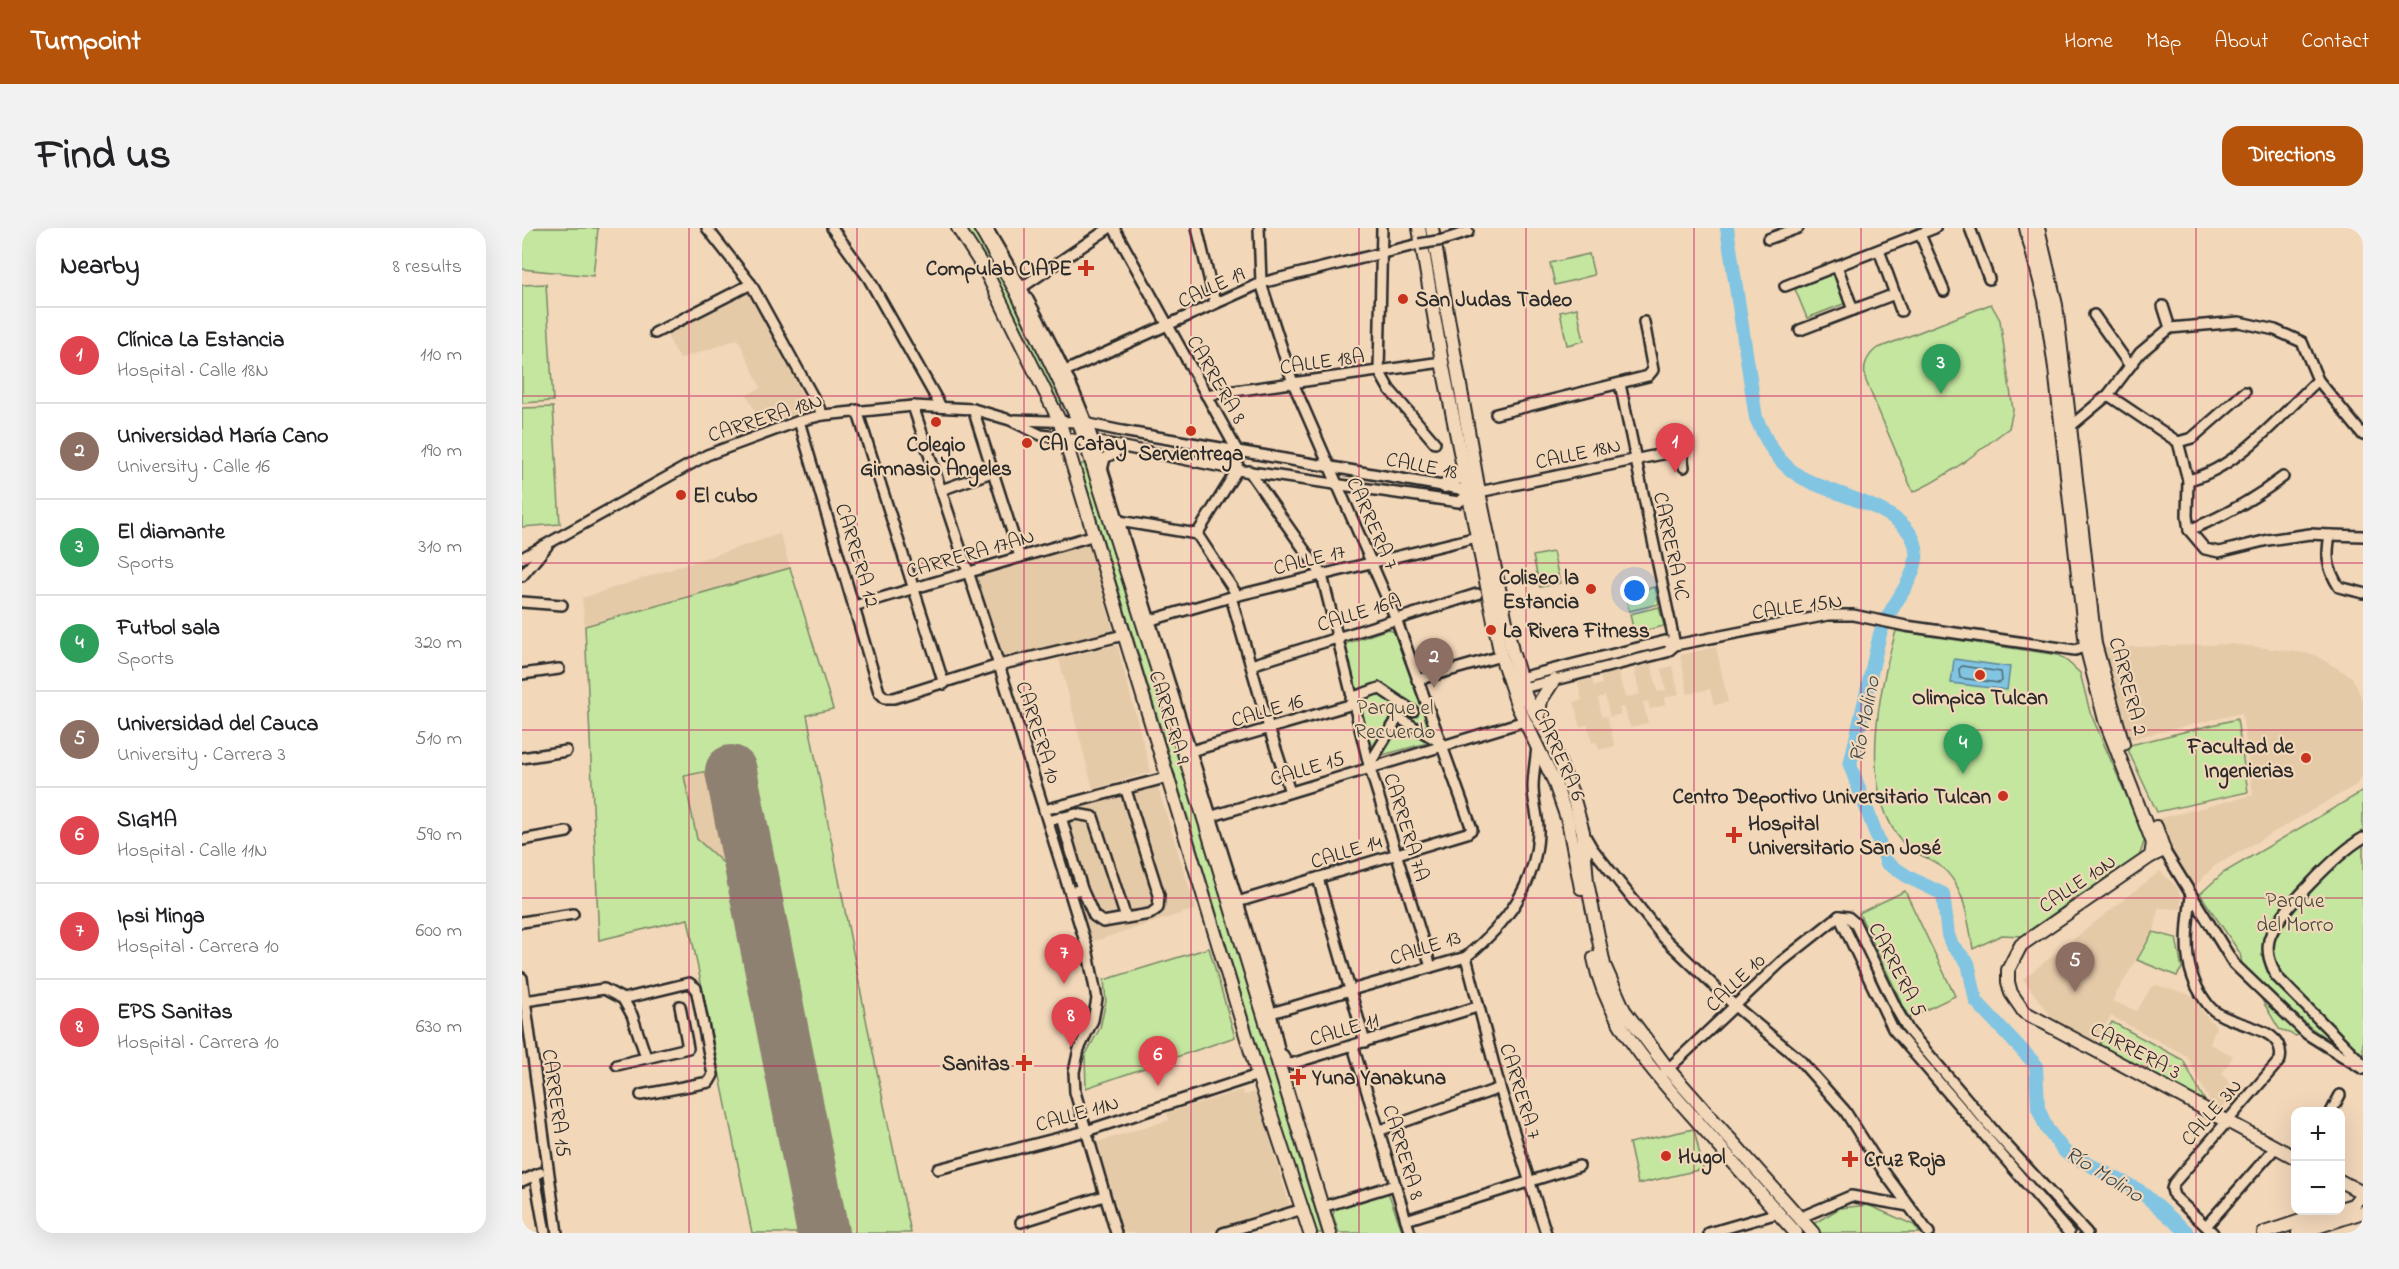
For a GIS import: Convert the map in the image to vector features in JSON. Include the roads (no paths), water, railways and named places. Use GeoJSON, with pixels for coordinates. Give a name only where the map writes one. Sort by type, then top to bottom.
{"type":"FeatureCollection","features":[{"type":"Feature","properties":{"kind":"main road","name":"CARRERA 9"},"geometry":{"type":"LineString","coordinates":[[958,228],[985,270],[1059,420],[1066,439],[1122,636],[1258,1075],[1310,1233]]}},
{"type":"Feature","properties":{"kind":"main road","name":"CARRERA 9"},"geometry":{"type":"LineString","coordinates":[[980,228],[1019,290],[1090,442],[1207,817],[1217,864],[1233,904],[1282,1079],[1330,1233]]}},
{"type":"Feature","properties":{"kind":"main road","name":"CARRERA 6"},"geometry":{"type":"LineString","coordinates":[[1419,228],[1442,362],[1464,468],[1474,493],[1477,537],[1501,656],[1515,684],[1538,719],[1572,793],[1583,832],[1587,882],[1604,965],[1624,1010],[1664,1074],[1796,1233]]}},
{"type":"Feature","properties":{"kind":"main road","name":"CARRERA 6"},"geometry":{"type":"LineString","coordinates":[[1432,228],[1474,493],[1515,684],[1525,720],[1538,743],[1568,821],[1595,964],[1603,988],[1620,1024],[1813,1233]]}},
{"type":"Feature","properties":{"kind":"main road","name":"CARRERA 2"},"geometry":{"type":"LineString","coordinates":[[2026,228],[2045,300],[2091,645],[2105,720],[2151,834],[2156,852]]}},
{"type":"Feature","properties":{"kind":"main road","name":"CARRERA 2"},"geometry":{"type":"LineString","coordinates":[[2038,228],[2056,305],[2072,425],[2091,645]]}},
{"type":"Feature","properties":{"kind":"main road"},"geometry":{"type":"LineString","coordinates":[[1444,486],[1456,479],[1464,468]]}},
{"type":"Feature","properties":{"kind":"main road"},"geometry":{"type":"LineString","coordinates":[[1538,719],[1541,700],[1554,680]]}},
{"type":"Feature","properties":{"kind":"main road","name":"CALLE 10N"},"geometry":{"type":"LineString","coordinates":[[2021,945],[2156,852]]}},
{"type":"Feature","properties":{"kind":"main road"},"geometry":{"type":"LineString","coordinates":[[1217,864],[1229,878]]}},
{"type":"Feature","properties":{"kind":"main road","name":"CARRERA 3"},"geometry":{"type":"LineString","coordinates":[[2021,945],[2008,970],[2008,982],[2011,993],[2024,1012],[2291,1156]]}},
{"type":"Feature","properties":{"kind":"main road"},"geometry":{"type":"LineString","coordinates":[[2345,1184],[2363,1193]]}},
{"type":"Feature","properties":{"kind":"main road"},"geometry":{"type":"LineString","coordinates":[[2345,1207],[2353,1205],[2363,1193]]}},
{"type":"Feature","properties":{"kind":"main road"},"geometry":{"type":"LineString","coordinates":[[2298,1233],[2362,1212],[2363,1193]]}},
{"type":"Feature","properties":{"kind":"main road"},"geometry":{"type":"LineString","coordinates":[[2264,1233],[2319,1215]]}},
{"type":"Feature","properties":{"kind":"street"},"geometry":{"type":"LineString","coordinates":[[707,228],[751,284],[824,415]]}},
{"type":"Feature","properties":{"kind":"street"},"geometry":{"type":"LineString","coordinates":[[832,228],[868,279],[940,405]]}},
{"type":"Feature","properties":{"kind":"street"},"geometry":{"type":"LineString","coordinates":[[987,228],[1063,372],[1083,423]]}},
{"type":"Feature","properties":{"kind":"street"},"geometry":{"type":"LineString","coordinates":[[1019,290],[1109,228]]}},
{"type":"Feature","properties":{"kind":"street","name":"CARRERA 8"},"geometry":{"type":"LineString","coordinates":[[1114,228],[1167,327],[1239,452]]}},
{"type":"Feature","properties":{"kind":"street"},"geometry":{"type":"LineString","coordinates":[[1197,228],[1215,303]]}},
{"type":"Feature","properties":{"kind":"street","name":"CARRERA 7"},"geometry":{"type":"LineString","coordinates":[[1259,228],[1261,284],[1293,383],[1396,619],[1472,829]]}},
{"type":"Feature","properties":{"kind":"street"},"geometry":{"type":"LineString","coordinates":[[1382,228],[1379,371],[1389,389],[1435,443]]}},
{"type":"Feature","properties":{"kind":"street"},"geometry":{"type":"LineString","coordinates":[[1768,239],[1798,228]]}},
{"type":"Feature","properties":{"kind":"street"},"geometry":{"type":"LineString","coordinates":[[1785,286],[1935,228]]}},
{"type":"Feature","properties":{"kind":"street"},"geometry":{"type":"LineString","coordinates":[[1970,228],[1989,279]]}},
{"type":"Feature","properties":{"kind":"street","name":"CALLE 19"},"geometry":{"type":"LineString","coordinates":[[1063,372],[1261,284],[1468,232]]}},
{"type":"Feature","properties":{"kind":"street"},"geometry":{"type":"LineString","coordinates":[[1920,234],[1944,291]]}},
{"type":"Feature","properties":{"kind":"street"},"geometry":{"type":"LineString","coordinates":[[1879,250],[1901,311]]}},
{"type":"Feature","properties":{"kind":"street"},"geometry":{"type":"LineString","coordinates":[[1837,266],[1853,310]]}},
{"type":"Feature","properties":{"kind":"street"},"geometry":{"type":"LineString","coordinates":[[655,333],[751,284]]}},
{"type":"Feature","properties":{"kind":"street"},"geometry":{"type":"LineString","coordinates":[[1800,330],[1895,294]]}},
{"type":"Feature","properties":{"kind":"street"},"geometry":{"type":"LineString","coordinates":[[2163,306],[2170,328]]}},
{"type":"Feature","properties":{"kind":"street"},"geometry":{"type":"LineString","coordinates":[[2094,315],[2130,366]]}},
{"type":"Feature","properties":{"kind":"street"},"geometry":{"type":"LineString","coordinates":[[1496,414],[1648,375],[1653,370],[1644,322]]}},
{"type":"Feature","properties":{"kind":"street"},"geometry":{"type":"LineString","coordinates":[[2072,425],[2108,395],[2140,353],[2170,328],[2240,322],[2275,330],[2302,342],[2318,380],[2363,435]]}},
{"type":"Feature","properties":{"kind":"street","name":"CALLE 18A"},"geometry":{"type":"LineString","coordinates":[[1206,395],[1442,362]]}},
{"type":"Feature","properties":{"kind":"street"},"geometry":{"type":"LineString","coordinates":[[2188,480],[2206,476],[2251,443],[2318,380]]}},
{"type":"Feature","properties":{"kind":"street","name":"CARRERA 4C"},"geometry":{"type":"LineString","coordinates":[[1620,384],[1675,645]]}},
{"type":"Feature","properties":{"kind":"street"},"geometry":{"type":"LineString","coordinates":[[2178,442],[2192,438],[2245,392]]}},
{"type":"Feature","properties":{"kind":"street"},"geometry":{"type":"LineString","coordinates":[[2108,395],[2178,442],[2188,480],[2189,530],[2205,549],[2220,552],[2268,540],[2310,534],[2363,536]]}},
{"type":"Feature","properties":{"kind":"street","name":"CARRERA 18N"},"geometry":{"type":"LineString","coordinates":[[522,558],[707,455],[799,421],[824,415],[857,410],[940,405],[973,409],[1010,420],[1041,435]]}},
{"type":"Feature","properties":{"kind":"street","name":"CARRERA 10"},"geometry":{"type":"LineString","coordinates":[[913,406],[999,665],[1087,948],[1097,999],[1094,1020],[1079,1049],[1074,1072],[1075,1092],[1086,1131]]}},
{"type":"Feature","properties":{"kind":"street"},"geometry":{"type":"LineString","coordinates":[[973,409],[1020,557]]}},
{"type":"Feature","properties":{"kind":"street"},"geometry":{"type":"LineString","coordinates":[[857,410],[944,684],[999,665],[1122,636]]}},
{"type":"Feature","properties":{"kind":"street","name":"CALLE 18"},"geometry":{"type":"LineString","coordinates":[[1010,420],[1059,420],[1083,423],[1474,493]]}},
{"type":"Feature","properties":{"kind":"street","name":"CARRERA 12"},"geometry":{"type":"LineString","coordinates":[[799,421],[879,692],[885,698],[894,698],[944,684]]}},
{"type":"Feature","properties":{"kind":"street","name":"CALLE 18"},"geometry":{"type":"LineString","coordinates":[[1041,435],[1237,470],[1459,502],[1474,493]]}},
{"type":"Feature","properties":{"kind":"street"},"geometry":{"type":"LineString","coordinates":[[1090,442],[1119,521],[1151,620],[1191,751],[1207,817],[1229,878],[1233,904],[1278,1038]]}},
{"type":"Feature","properties":{"kind":"street"},"geometry":{"type":"LineString","coordinates":[[1102,472],[1105,458],[1122,448]]}},
{"type":"Feature","properties":{"kind":"street"},"geometry":{"type":"LineString","coordinates":[[1197,534],[1237,470],[1239,452]]}},
{"type":"Feature","properties":{"kind":"street","name":"CALLE 18N"},"geometry":{"type":"LineString","coordinates":[[1474,493],[1679,452],[1684,467]]}},
{"type":"Feature","properties":{"kind":"street"},"geometry":{"type":"LineString","coordinates":[[940,490],[994,471]]}},
{"type":"Feature","properties":{"kind":"street","name":"CARRERA 7A"},"geometry":{"type":"LineString","coordinates":[[1249,471],[1322,575],[1370,766],[1431,967]]}},
{"type":"Feature","properties":{"kind":"street"},"geometry":{"type":"LineString","coordinates":[[2189,530],[2211,522],[2263,493],[2283,477]]}},
{"type":"Feature","properties":{"kind":"street"},"geometry":{"type":"LineString","coordinates":[[1119,521],[1197,534],[1234,596],[1251,665],[1290,792]]}},
{"type":"Feature","properties":{"kind":"street"},"geometry":{"type":"LineString","coordinates":[[2330,535],[2326,556],[2328,570],[2339,587],[2363,593]]}},
{"type":"Feature","properties":{"kind":"street","name":"CARRERA 17AN"},"geometry":{"type":"LineString","coordinates":[[854,606],[1093,536]]}},
{"type":"Feature","properties":{"kind":"street","name":"CALLE 17"},"geometry":{"type":"LineString","coordinates":[[1151,620],[1234,596],[1477,537]]}},
{"type":"Feature","properties":{"kind":"street","name":"CARRERA 18N"},"geometry":{"type":"LineString","coordinates":[[522,576],[553,540]]}},
{"type":"Feature","properties":{"kind":"street","name":"CALLE 16A"},"geometry":{"type":"LineString","coordinates":[[1251,665],[1477,594]]}},
{"type":"Feature","properties":{"kind":"street"},"geometry":{"type":"LineString","coordinates":[[522,602],[562,605]]}},
{"type":"Feature","properties":{"kind":"street","name":"CALLE 15N"},"geometry":{"type":"LineString","coordinates":[[1515,684],[1665,641],[1675,645],[1828,615],[1853,615],[1906,626],[2075,650],[2091,645]]}},
{"type":"Feature","properties":{"kind":"street"},"geometry":{"type":"LineString","coordinates":[[1515,684],[1554,680],[1667,652],[1675,645]]}},
{"type":"Feature","properties":{"kind":"street"},"geometry":{"type":"LineString","coordinates":[[1417,680],[1501,656]]}},
{"type":"Feature","properties":{"kind":"street"},"geometry":{"type":"LineString","coordinates":[[522,674],[559,669]]}},
{"type":"Feature","properties":{"kind":"street","name":"CALLE 16"},"geometry":{"type":"LineString","coordinates":[[1191,751],[1352,701],[1379,688],[1409,708]]}},
{"type":"Feature","properties":{"kind":"street"},"geometry":{"type":"LineString","coordinates":[[1370,766],[1409,708],[1423,695]]}},
{"type":"Feature","properties":{"kind":"street","name":"CALLE 15"},"geometry":{"type":"LineString","coordinates":[[1207,817],[1525,720]]}},
{"type":"Feature","properties":{"kind":"street"},"geometry":{"type":"LineString","coordinates":[[1402,721],[1442,744]]}},
{"type":"Feature","properties":{"kind":"street","name":"CALLE 13"},"geometry":{"type":"LineString","coordinates":[[1271,1013],[1466,957],[1498,927],[1526,889],[1536,858],[1538,831],[1533,789],[1538,743]]}},
{"type":"Feature","properties":{"kind":"street"},"geometry":{"type":"LineString","coordinates":[[522,758],[567,751]]}},
{"type":"Feature","properties":{"kind":"street"},"geometry":{"type":"LineString","coordinates":[[1044,810],[1166,778]]}},
{"type":"Feature","properties":{"kind":"street"},"geometry":{"type":"LineString","coordinates":[[1061,817],[1082,889],[1094,916],[1103,922],[1110,922],[1150,914],[1158,908],[1160,896],[1126,790]]}},
{"type":"Feature","properties":{"kind":"street"},"geometry":{"type":"LineString","coordinates":[[1048,821],[1076,814],[1093,817],[1126,918]]}},
{"type":"Feature","properties":{"kind":"street","name":"CALLE 14"},"geometry":{"type":"LineString","coordinates":[[1233,904],[1467,833],[1472,829]]}},
{"type":"Feature","properties":{"kind":"street"},"geometry":{"type":"LineString","coordinates":[[522,840],[567,832]]}},
{"type":"Feature","properties":{"kind":"street","name":"CARRERA 6"},"geometry":{"type":"LineString","coordinates":[[1583,832],[1592,848],[1662,936],[1736,1007],[1799,1059],[1845,1111],[1929,1233]]}},
{"type":"Feature","properties":{"kind":"street"},"geometry":{"type":"LineString","coordinates":[[2363,838],[2290,905],[2272,931],[2268,958],[2276,976],[2363,1064]]}},
{"type":"Feature","properties":{"kind":"street","name":"CARRERA 2"},"geometry":{"type":"LineString","coordinates":[[2156,852],[2191,896],[2234,964],[2264,996],[2307,1034],[2363,1069]]}},
{"type":"Feature","properties":{"kind":"street"},"geometry":{"type":"LineString","coordinates":[[1318,878],[1365,1042]]}},
{"type":"Feature","properties":{"kind":"street"},"geometry":{"type":"LineString","coordinates":[[1070,892],[1082,889]]}},
{"type":"Feature","properties":{"kind":"street","name":"CALLE 3N"},"geometry":{"type":"LineString","coordinates":[[2191,896],[2186,958],[2194,980],[2210,1007],[2217,1013],[2270,1034],[2278,1041],[2282,1050],[2280,1060],[2174,1183],[2172,1189],[2174,1196],[2210,1230]]}},
{"type":"Feature","properties":{"kind":"street"},"geometry":{"type":"LineString","coordinates":[[522,922],[573,914]]}},
{"type":"Feature","properties":{"kind":"street","name":"CALLE 10"},"geometry":{"type":"LineString","coordinates":[[1664,1074],[1781,962],[1839,916]]}},
{"type":"Feature","properties":{"kind":"street","name":"CARRERA 5"},"geometry":{"type":"LineString","coordinates":[[1839,916],[1848,917],[1855,923],[1910,1031],[2085,1232]]}},
{"type":"Feature","properties":{"kind":"street","name":"CARRERA 5"},"geometry":{"type":"LineString","coordinates":[[1839,916],[1893,1029],[2069,1233]]}},
{"type":"Feature","properties":{"kind":"street","name":"CARRERA 7"},"geometry":{"type":"LineString","coordinates":[[1466,957],[1477,1007],[1500,1088],[1546,1233]]}},
{"type":"Feature","properties":{"kind":"street","name":"CARRERA 15"},"geometry":{"type":"LineString","coordinates":[[522,978],[556,1233]]}},
{"type":"Feature","properties":{"kind":"street"},"geometry":{"type":"LineString","coordinates":[[623,999],[689,983],[693,985],[696,988],[713,1075],[709,1082],[641,1095]]}},
{"type":"Feature","properties":{"kind":"street"},"geometry":{"type":"LineString","coordinates":[[524,995],[604,989],[623,999],[632,1015],[646,1057]]}},
{"type":"Feature","properties":{"kind":"street"},"geometry":{"type":"LineString","coordinates":[[617,1065],[688,1048],[680,1006]]}},
{"type":"Feature","properties":{"kind":"street","name":"CALLE 11"},"geometry":{"type":"LineString","coordinates":[[1278,1038],[1288,1064],[1477,1007]]}},
{"type":"Feature","properties":{"kind":"street","name":"CALLE 11"},"geometry":{"type":"LineString","coordinates":[[1278,1038],[1282,1079]]}},
{"type":"Feature","properties":{"kind":"street","name":"CARRERA 8"},"geometry":{"type":"LineString","coordinates":[[1353,1046],[1410,1233]]}},
{"type":"Feature","properties":{"kind":"street","name":"CALLE 11N"},"geometry":{"type":"LineString","coordinates":[[938,1169],[1086,1131],[1258,1075]]}},
{"type":"Feature","properties":{"kind":"street"},"geometry":{"type":"LineString","coordinates":[[1378,1131],[1500,1088]]}},
{"type":"Feature","properties":{"kind":"street"},"geometry":{"type":"LineString","coordinates":[[2334,1107],[2340,1095]]}},
{"type":"Feature","properties":{"kind":"street"},"geometry":{"type":"LineString","coordinates":[[1086,1131],[1116,1233]]}},
{"type":"Feature","properties":{"kind":"street"},"geometry":{"type":"LineString","coordinates":[[2210,1230],[2277,1147]]}},
{"type":"Feature","properties":{"kind":"street"},"geometry":{"type":"LineString","coordinates":[[1406,1220],[1579,1166]]}},
{"type":"Feature","properties":{"kind":"street"},"geometry":{"type":"LineString","coordinates":[[522,1181],[548,1170]]}},
{"type":"Feature","properties":{"kind":"street"},"geometry":{"type":"LineString","coordinates":[[535,1176],[545,1233]]}},
{"type":"Feature","properties":{"kind":"street"},"geometry":{"type":"LineString","coordinates":[[2032,1190],[2041,1181]]}},
{"type":"Feature","properties":{"kind":"street"},"geometry":{"type":"LineString","coordinates":[[1322,1206],[1395,1185]]}},
{"type":"Feature","properties":{"kind":"street"},"geometry":{"type":"LineString","coordinates":[[1021,1222],[1104,1196]]}},
{"type":"Feature","properties":{"kind":"street"},"geometry":{"type":"LineString","coordinates":[[1799,1218],[1851,1196],[1909,1206]]}},
{"type":"Feature","properties":{"kind":"street"},"geometry":{"type":"LineString","coordinates":[[1226,1233],[1303,1209]]}},
{"type":"Feature","properties":{"kind":"street"},"geometry":{"type":"LineString","coordinates":[[1709,1233],[1727,1231],[1778,1213]]}},
{"type":"Feature","properties":{"kind":"water","name":"Olimpica Tulcan"},"geometry":{"type":"Polygon","coordinates":[[[1954,659],[2010,667],[2007,690],[1951,683],[1954,659]]]}},
{"type":"Feature","properties":{"kind":"waterway","name":"Río Molino"},"geometry":{"type":"LineString","coordinates":[[1727,228],[1756,418],[1771,447],[1792,471],[1807,480],[1888,514],[1904,526],[1914,541],[1916,559],[1914,569],[1880,634],[1850,765],[1887,863],[1910,878],[1943,894],[1948,935],[1952,945],[1968,963],[1976,1001],[2036,1065],[2038,1108],[2047,1129],[2065,1152],[2140,1191],[2188,1233]]}},
{"type":"Feature","properties":{"kind":"place","name":"Compulab CIAPE"},"geometry":{"type":"Point","coordinates":[1086,268]}},
{"type":"Feature","properties":{"kind":"place","name":"San Judas Tadeo"},"geometry":{"type":"Point","coordinates":[1403,299]}},
{"type":"Feature","properties":{"kind":"place","name":"El diamante"},"geometry":{"type":"Point","coordinates":[1941,394]}},
{"type":"Feature","properties":{"kind":"place","name":"Colegio Gimnasio Angeles"},"geometry":{"type":"Point","coordinates":[936,422]}},
{"type":"Feature","properties":{"kind":"place","name":"Servientrega"},"geometry":{"type":"Point","coordinates":[1191,431]}},
{"type":"Feature","properties":{"kind":"place","name":"CAI Catay"},"geometry":{"type":"Point","coordinates":[1027,443]}},
{"type":"Feature","properties":{"kind":"place","name":"Clínica La Estancia"},"geometry":{"type":"Point","coordinates":[1675,473]}},
{"type":"Feature","properties":{"kind":"place","name":"El cubo"},"geometry":{"type":"Point","coordinates":[681,495]}},
{"type":"Feature","properties":{"kind":"place","name":"Coliseo la Estancia"},"geometry":{"type":"Point","coordinates":[1591,589]}},
{"type":"Feature","properties":{"kind":"place","name":"La Rivera Fitness"},"geometry":{"type":"Point","coordinates":[1491,630]}},
{"type":"Feature","properties":{"kind":"place","name":"Olimpica Tulcan"},"geometry":{"type":"Point","coordinates":[1980,675]}},
{"type":"Feature","properties":{"kind":"place","name":"Universidad María Cano"},"geometry":{"type":"Point","coordinates":[1434,688]}},
{"type":"Feature","properties":{"kind":"place","name":"Facultad de Ingenierias"},"geometry":{"type":"Point","coordinates":[2306,758]}},
{"type":"Feature","properties":{"kind":"place","name":"Futbol sala"},"geometry":{"type":"Point","coordinates":[1963,774]}},
{"type":"Feature","properties":{"kind":"place","name":"Centro Deportivo Universitario Tulcan"},"geometry":{"type":"Point","coordinates":[2003,796]}},
{"type":"Feature","properties":{"kind":"place","name":"Hospital Universitario San José"},"geometry":{"type":"Point","coordinates":[1734,835]}},
{"type":"Feature","properties":{"kind":"place","name":"Ipsi Minga"},"geometry":{"type":"Point","coordinates":[1064,984]}},
{"type":"Feature","properties":{"kind":"place","name":"Universidad del Cauca"},"geometry":{"type":"Point","coordinates":[2075,992]}},
{"type":"Feature","properties":{"kind":"place","name":"EPS Sanitas"},"geometry":{"type":"Point","coordinates":[1071,1047]}},
{"type":"Feature","properties":{"kind":"place","name":"Sanitas"},"geometry":{"type":"Point","coordinates":[1024,1063]}},
{"type":"Feature","properties":{"kind":"place","name":"Yuna Yanakuna"},"geometry":{"type":"Point","coordinates":[1298,1077]}},
{"type":"Feature","properties":{"kind":"place","name":"SIGMA"},"geometry":{"type":"Point","coordinates":[1158,1086]}},
{"type":"Feature","properties":{"kind":"place","name":"Hugol"},"geometry":{"type":"Point","coordinates":[1666,1156]}},
{"type":"Feature","properties":{"kind":"place","name":"Cruz Roja"},"geometry":{"type":"Point","coordinates":[1850,1159]}},
{"type":"Feature","properties":{"kind":"park label","name":"Parque el Recuerdo"},"geometry":{"type":"Point","coordinates":[1395,719]}},
{"type":"Feature","properties":{"kind":"park label","name":"Parque del Morro"},"geometry":{"type":"Point","coordinates":[2295,912]}}]}
